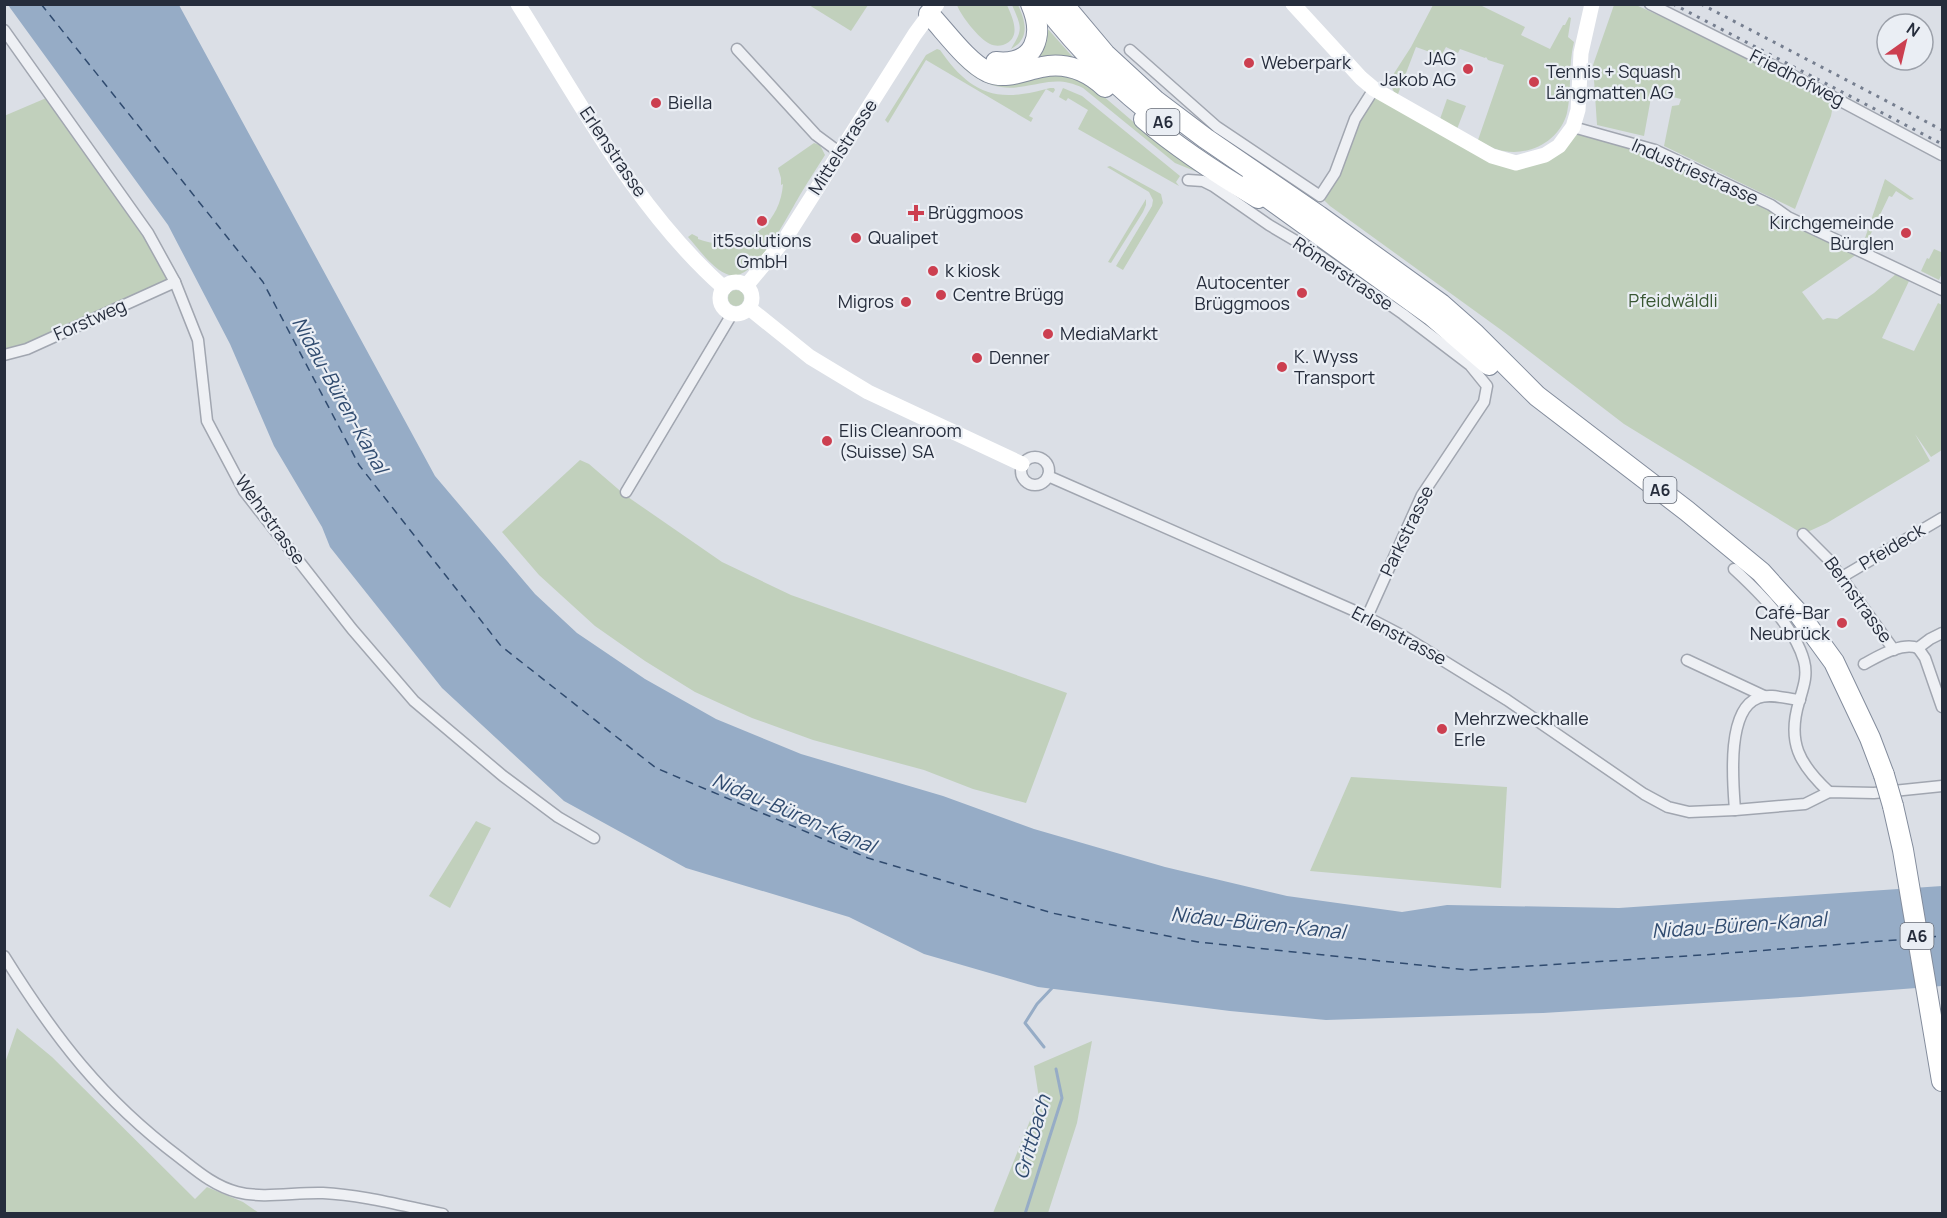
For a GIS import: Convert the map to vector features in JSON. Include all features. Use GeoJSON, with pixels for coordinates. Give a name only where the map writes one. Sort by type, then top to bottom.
{"type":"FeatureCollection","features":[{"type":"Feature","properties":{"kind":"highway"},"geometry":{"type":"LineString","coordinates":[[965,44],[997,62],[1017,61],[1030,51],[1037,38],[1037,24],[1031,4]]}},
{"type":"Feature","properties":{"kind":"highway","name":"A6"},"geometry":{"type":"LineString","coordinates":[[1044,4],[1083,50],[1135,101],[1299,220],[1475,334],[1537,396],[1687,511],[1761,572],[1780,591],[1834,662],[1870,738],[1884,775],[1903,850],[1942,1082]]}},
{"type":"Feature","properties":{"kind":"highway","name":"A6"},"geometry":{"type":"LineString","coordinates":[[1063,4],[1105,54],[1156,101],[1205,138],[1318,216],[1436,310]]}},
{"type":"Feature","properties":{"kind":"highway"},"geometry":{"type":"LineString","coordinates":[[1076,4],[1105,54]]}},
{"type":"Feature","properties":{"kind":"highway"},"geometry":{"type":"LineString","coordinates":[[934,8],[965,44],[979,66],[998,75],[1056,65],[1088,74],[1194,157],[1240,187],[1299,220]]}},
{"type":"Feature","properties":{"kind":"main road","name":"Erlenstrasse"},"geometry":{"type":"LineString","coordinates":[[518,4],[644,199],[724,288]]}},
{"type":"Feature","properties":{"kind":"main road"},"geometry":{"type":"LineString","coordinates":[[1293,4],[1361,78],[1374,89],[1481,150],[1509,162],[1524,162],[1545,155],[1558,146],[1573,128],[1578,110],[1581,53],[1592,4]]}},
{"type":"Feature","properties":{"kind":"main road","name":"Mittelstrasse"},"geometry":{"type":"LineString","coordinates":[[746,286],[785,239],[934,8]]}},
{"type":"Feature","properties":{"kind":"main road"},"geometry":{"type":"LineString","coordinates":[[734,282],[746,286],[752,296],[749,308],[740,314],[727,312],[721,303],[721,292],[734,282]]}},
{"type":"Feature","properties":{"kind":"main road"},"geometry":{"type":"LineString","coordinates":[[749,308],[810,357],[868,392],[1022,464]]}},
{"type":"Feature","properties":{"kind":"street","name":"Friedhofweg"},"geometry":{"type":"LineString","coordinates":[[1650,4],[1788,73],[1942,155]]}},
{"type":"Feature","properties":{"kind":"street","name":"Wehrstrasse"},"geometry":{"type":"LineString","coordinates":[[4,30],[148,233],[175,282],[198,340],[207,421],[244,491],[352,628],[414,701],[503,776],[558,817],[594,838]]}},
{"type":"Feature","properties":{"kind":"street","name":"Mittelstrasse"},"geometry":{"type":"LineString","coordinates":[[737,49],[816,135],[839,152]]}},
{"type":"Feature","properties":{"kind":"street"},"geometry":{"type":"LineString","coordinates":[[1130,50],[1217,127],[1320,196],[1335,173],[1355,119],[1374,89]]}},
{"type":"Feature","properties":{"kind":"street","name":"Industriestrasse"},"geometry":{"type":"LineString","coordinates":[[1573,128],[1655,150],[1771,205],[1788,217],[1942,290]]}},
{"type":"Feature","properties":{"kind":"street","name":"Römerstrasse"},"geometry":{"type":"LineString","coordinates":[[1188,180],[1203,181],[1212,186],[1340,269],[1457,354],[1470,365],[1487,386]]}},
{"type":"Feature","properties":{"kind":"street","name":"Forstweg"},"geometry":{"type":"LineString","coordinates":[[4,355],[27,349],[175,282]]}},
{"type":"Feature","properties":{"kind":"street"},"geometry":{"type":"LineString","coordinates":[[626,492],[732,314]]}},
{"type":"Feature","properties":{"kind":"street","name":"Parkstrasse"},"geometry":{"type":"LineString","coordinates":[[1367,617],[1422,495],[1484,402],[1487,386]]}},
{"type":"Feature","properties":{"kind":"street"},"geometry":{"type":"LineString","coordinates":[[1028,458],[1041,458],[1049,468],[1048,476],[1038,485],[1029,484],[1025,482],[1020,473],[1022,464],[1028,458]]}},
{"type":"Feature","properties":{"kind":"street","name":"Erlenstrasse"},"geometry":{"type":"LineString","coordinates":[[1048,476],[1367,617],[1445,660],[1654,800],[1668,807],[1689,812],[1735,810],[1805,804],[1829,792],[1874,793],[1942,786]]}},
{"type":"Feature","properties":{"kind":"street","name":"Pfeideck"},"geometry":{"type":"LineString","coordinates":[[1842,577],[1942,518]]}},
{"type":"Feature","properties":{"kind":"street","name":"Bernstrasse"},"geometry":{"type":"LineString","coordinates":[[1803,534],[1820,548],[1894,650],[1908,646],[1918,648]]}},
{"type":"Feature","properties":{"kind":"street"},"geometry":{"type":"LineString","coordinates":[[1734,569],[1769,604],[1801,652],[1806,673],[1794,727],[1794,740],[1799,755],[1811,774],[1829,792]]}},
{"type":"Feature","properties":{"kind":"street"},"geometry":{"type":"LineString","coordinates":[[1942,633],[1918,648],[1925,658],[1942,707]]}},
{"type":"Feature","properties":{"kind":"street"},"geometry":{"type":"LineString","coordinates":[[1864,664],[1894,650]]}},
{"type":"Feature","properties":{"kind":"street"},"geometry":{"type":"LineString","coordinates":[[1687,660],[1764,696],[1800,700]]}},
{"type":"Feature","properties":{"kind":"street"},"geometry":{"type":"LineString","coordinates":[[1735,810],[1732,760],[1737,732],[1743,714],[1750,703],[1764,696]]}},
{"type":"Feature","properties":{"kind":"street"},"geometry":{"type":"LineString","coordinates":[[4,956],[57,1035],[90,1077],[143,1130],[220,1186],[256,1195],[325,1193],[360,1197],[443,1214]]}},
{"type":"Feature","properties":{"kind":"green space"},"geometry":{"type":"Polygon","coordinates":[[[868,4],[851,31],[809,5],[868,4]]]}},
{"type":"Feature","properties":{"kind":"green space"},"geometry":{"type":"Polygon","coordinates":[[[957,5],[1007,5],[1014,27],[1013,37],[1003,45],[990,44],[971,27],[957,5]]]}},
{"type":"Feature","properties":{"kind":"green space"},"geometry":{"type":"Polygon","coordinates":[[[1012,5],[1018,5],[1025,30],[1021,40],[1011,49],[1020,28],[1012,5]]]}},
{"type":"Feature","properties":{"kind":"green space"},"geometry":{"type":"Polygon","coordinates":[[[1433,5],[1480,5],[1525,27],[1521,35],[1550,49],[1563,25],[1569,17],[1571,18],[1568,37],[1574,42],[1567,113],[1558,131],[1551,138],[1534,148],[1514,152],[1498,150],[1478,140],[1504,65],[1460,49],[1458,53],[1446,47],[1441,56],[1416,47],[1398,94],[1395,94],[1391,86],[1393,80],[1391,78],[1411,47],[1433,5]]]}},
{"type":"Feature","properties":{"kind":"green space"},"geometry":{"type":"Polygon","coordinates":[[[1614,5],[1636,5],[1724,45],[1834,100],[1831,116],[1795,209],[1664,146],[1672,106],[1679,105],[1681,99],[1652,92],[1644,136],[1597,125],[1593,65],[1614,5]]]}},
{"type":"Feature","properties":{"kind":"green space"},"geometry":{"type":"Polygon","coordinates":[[[1047,28],[1078,63],[1031,61],[1044,40],[1047,28]]]}},
{"type":"Feature","properties":{"kind":"green space"},"geometry":{"type":"Polygon","coordinates":[[[937,49],[965,79],[984,91],[1008,95],[1026,94],[1046,89],[1029,116],[1033,118],[1031,122],[926,60],[888,123],[885,120],[926,55],[937,49]]]}},
{"type":"Feature","properties":{"kind":"green space"},"geometry":{"type":"Polygon","coordinates":[[[951,54],[970,67],[1076,77],[1095,89],[1144,131],[1202,174],[1175,163],[1083,88],[1066,82],[999,87],[972,75],[951,54]]]}},
{"type":"Feature","properties":{"kind":"green space"},"geometry":{"type":"Polygon","coordinates":[[[1054,88],[1053,93],[1046,89],[1054,88]]]}},
{"type":"Feature","properties":{"kind":"green space"},"geometry":{"type":"Polygon","coordinates":[[[1063,88],[1082,96],[1180,176],[1176,182],[1179,186],[1078,129],[1088,110],[1068,98],[1066,101],[1059,97],[1063,88]]]}},
{"type":"Feature","properties":{"kind":"green space","name":"Pfeidwäldli"},"geometry":{"type":"Polygon","coordinates":[[[1374,89],[1481,150],[1524,162],[1573,127],[1634,143],[1863,250],[1802,292],[1823,320],[1837,319],[1896,274],[1909,281],[1882,338],[1914,351],[1938,303],[1942,305],[1942,450],[1931,457],[1915,434],[1930,461],[1827,523],[1803,534],[1624,424],[1504,332],[1330,206],[1320,196],[1374,89]]]}},
{"type":"Feature","properties":{"kind":"green space"},"geometry":{"type":"Polygon","coordinates":[[[51,96],[175,282],[4,355],[4,116],[51,96]]]}},
{"type":"Feature","properties":{"kind":"green space"},"geometry":{"type":"Polygon","coordinates":[[[1447,99],[1466,106],[1457,129],[1440,119],[1447,99]]]}},
{"type":"Feature","properties":{"kind":"green space"},"geometry":{"type":"Polygon","coordinates":[[[814,143],[820,145],[825,155],[780,230],[760,258],[739,275],[729,275],[717,269],[688,237],[692,234],[698,239],[713,243],[728,243],[755,234],[766,225],[780,200],[783,184],[781,185],[778,168],[814,143]]]}},
{"type":"Feature","properties":{"kind":"green space"},"geometry":{"type":"Polygon","coordinates":[[[1110,166],[1161,194],[1163,203],[1123,270],[1116,266],[1152,206],[1153,200],[1149,192],[1107,167],[1110,166]]]}},
{"type":"Feature","properties":{"kind":"green space"},"geometry":{"type":"Polygon","coordinates":[[[1885,179],[1914,199],[1910,200],[1896,191],[1892,197],[1889,196],[1865,246],[1863,244],[1885,179]]]}},
{"type":"Feature","properties":{"kind":"green space"},"geometry":{"type":"Polygon","coordinates":[[[1146,199],[1143,212],[1111,263],[1108,262],[1146,199]]]}},
{"type":"Feature","properties":{"kind":"green space"},"geometry":{"type":"Polygon","coordinates":[[[1934,249],[1941,252],[1942,250],[1942,273],[1939,280],[1921,271],[1934,249]]]}},
{"type":"Feature","properties":{"kind":"green space"},"geometry":{"type":"Polygon","coordinates":[[[736,290],[744,298],[736,306],[728,298],[736,290]]]}},
{"type":"Feature","properties":{"kind":"green space"},"geometry":{"type":"Polygon","coordinates":[[[580,460],[589,464],[625,495],[722,562],[791,595],[1067,693],[1026,803],[973,789],[924,770],[813,740],[752,718],[695,692],[595,626],[539,575],[502,532],[580,460]]]}},
{"type":"Feature","properties":{"kind":"green space"},"geometry":{"type":"Polygon","coordinates":[[[1351,777],[1507,787],[1501,888],[1310,871],[1351,777]]]}},
{"type":"Feature","properties":{"kind":"green space"},"geometry":{"type":"Polygon","coordinates":[[[476,821],[491,828],[450,908],[429,896],[476,821]]]}},
{"type":"Feature","properties":{"kind":"green space"},"geometry":{"type":"Polygon","coordinates":[[[17,1028],[52,1057],[195,1199],[207,1187],[243,1202],[259,1213],[5,1213],[5,1063],[17,1028]]]}},
{"type":"Feature","properties":{"kind":"green space"},"geometry":{"type":"Polygon","coordinates":[[[1092,1041],[1077,1123],[1048,1213],[993,1213],[1039,1098],[1034,1066],[1092,1041]]]}},
{"type":"Feature","properties":{"kind":"water","name":"Nidau-Büren-Kanal"},"geometry":{"type":"Polygon","coordinates":[[[8,5],[179,5],[435,476],[535,594],[577,633],[645,679],[716,719],[801,754],[943,796],[1034,829],[1165,867],[1287,896],[1402,912],[1447,905],[1619,908],[1942,886],[1942,986],[1543,1013],[1326,1020],[1230,1011],[1038,987],[924,954],[849,917],[686,868],[564,801],[442,688],[330,547],[322,527],[274,446],[230,344],[168,225],[8,5]]]}},
{"type":"Feature","properties":{"kind":"waterway"},"geometry":{"type":"LineString","coordinates":[[1044,1047],[1025,1023],[1037,1004],[1053,987]]}},
{"type":"Feature","properties":{"kind":"waterway","name":"Grittbach"},"geometry":{"type":"LineString","coordinates":[[1025,1214],[1062,1098],[1056,1069]]}},
{"type":"Feature","properties":{"kind":"ferry route"},"geometry":{"type":"LineString","coordinates":[[41,4],[263,282],[359,465],[501,646],[656,768],[868,858],[1052,913],[1198,942],[1468,970],[1908,939]]}},
{"type":"Feature","properties":{"kind":"ferry route"},"geometry":{"type":"LineString","coordinates":[[1928,937],[1942,936]]}},
{"type":"Feature","properties":{"kind":"railway"},"geometry":{"type":"LineString","coordinates":[[1673,4],[1942,144]]}},
{"type":"Feature","properties":{"kind":"railway"},"geometry":{"type":"LineString","coordinates":[[1701,4],[1942,130]]}},
{"type":"Feature","properties":{"kind":"place","name":"Weberpark"},"geometry":{"type":"Point","coordinates":[1249,63]}},
{"type":"Feature","properties":{"kind":"place","name":"JAG Jakob AG"},"geometry":{"type":"Point","coordinates":[1468,69]}},
{"type":"Feature","properties":{"kind":"place","name":"Tennis + Squash Längmatten AG"},"geometry":{"type":"Point","coordinates":[1534,82]}},
{"type":"Feature","properties":{"kind":"place","name":"Biella"},"geometry":{"type":"Point","coordinates":[656,103]}},
{"type":"Feature","properties":{"kind":"place","name":"Brüggmoos"},"geometry":{"type":"Point","coordinates":[916,213]}},
{"type":"Feature","properties":{"kind":"place","name":"it5solutions GmbH"},"geometry":{"type":"Point","coordinates":[762,221]}},
{"type":"Feature","properties":{"kind":"place","name":"Kirchgemeinde Bürglen"},"geometry":{"type":"Point","coordinates":[1906,233]}},
{"type":"Feature","properties":{"kind":"place","name":"Qualipet"},"geometry":{"type":"Point","coordinates":[856,238]}},
{"type":"Feature","properties":{"kind":"place","name":"k kiosk"},"geometry":{"type":"Point","coordinates":[933,271]}},
{"type":"Feature","properties":{"kind":"place","name":"Autocenter Brüggmoos"},"geometry":{"type":"Point","coordinates":[1302,293]}},
{"type":"Feature","properties":{"kind":"place","name":"Centre Brügg"},"geometry":{"type":"Point","coordinates":[941,295]}},
{"type":"Feature","properties":{"kind":"place","name":"Migros"},"geometry":{"type":"Point","coordinates":[906,302]}},
{"type":"Feature","properties":{"kind":"place","name":"MediaMarkt"},"geometry":{"type":"Point","coordinates":[1048,334]}},
{"type":"Feature","properties":{"kind":"place","name":"Denner"},"geometry":{"type":"Point","coordinates":[977,358]}},
{"type":"Feature","properties":{"kind":"place","name":"K. Wyss Transport"},"geometry":{"type":"Point","coordinates":[1282,367]}},
{"type":"Feature","properties":{"kind":"place","name":"Elis Cleanroom (Suisse) SA"},"geometry":{"type":"Point","coordinates":[827,441]}},
{"type":"Feature","properties":{"kind":"place","name":"Café-Bar Neubrück"},"geometry":{"type":"Point","coordinates":[1842,623]}},
{"type":"Feature","properties":{"kind":"place","name":"Mehrzweckhalle Erle"},"geometry":{"type":"Point","coordinates":[1442,729]}}]}
